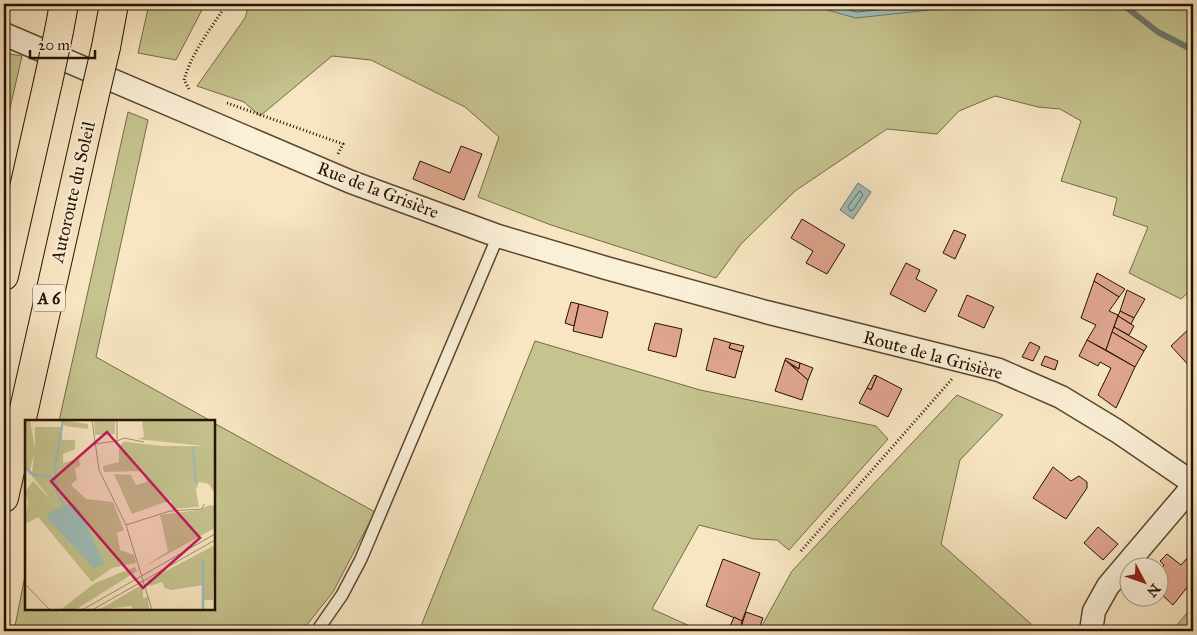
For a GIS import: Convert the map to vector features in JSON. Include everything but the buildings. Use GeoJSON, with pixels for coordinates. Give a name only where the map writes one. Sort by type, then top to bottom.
{"type":"FeatureCollection","features":[{"type":"Feature","properties":{"kind":"highway"},"geometry":{"type":"LineString","coordinates":[[4,276],[64,4]]}},
{"type":"Feature","properties":{"kind":"highway","name":"Autoroute du Soleil"},"geometry":{"type":"LineString","coordinates":[[4,498],[106,47],[114,4]]}},
{"type":"Feature","properties":{"kind":"street","name":"Rue de la Grisière"},"geometry":{"type":"LineString","coordinates":[[4,34],[330,172],[498,236],[766,312]]}},
{"type":"Feature","properties":{"kind":"street","name":"Route de la Grisière"},"geometry":{"type":"LineString","coordinates":[[766,312],[999,370],[1062,397],[1117,431],[1193,485]]}},
{"type":"Feature","properties":{"kind":"street"},"geometry":{"type":"LineString","coordinates":[[1091,631],[1094,610],[1108,586],[1193,485]]}},
{"type":"Feature","properties":{"kind":"lane"},"geometry":{"type":"LineString","coordinates":[[317,631],[342,595],[361,559],[498,236]]}},
{"type":"Feature","properties":{"kind":"path"},"geometry":{"type":"LineString","coordinates":[[190,90],[184,80],[187,71],[202,41],[228,4]]}},
{"type":"Feature","properties":{"kind":"path"},"geometry":{"type":"LineString","coordinates":[[226,103],[343,144],[330,172]]}},
{"type":"Feature","properties":{"kind":"path"},"geometry":{"type":"LineString","coordinates":[[801,551],[967,362]]}},
{"type":"Feature","properties":{"kind":"shaded area"},"geometry":{"type":"Polygon","coordinates":[[[149,4],[205,4],[176,60],[138,53],[149,4]]]}},
{"type":"Feature","properties":{"kind":"shaded area"},"geometry":{"type":"Polygon","coordinates":[[[249,4],[1193,4],[1193,288],[1181,299],[1129,273],[1148,227],[1113,215],[1117,198],[1061,181],[1081,121],[1060,109],[1038,107],[995,96],[959,111],[937,134],[887,129],[795,191],[741,244],[716,278],[551,225],[478,197],[499,137],[465,107],[371,60],[332,56],[260,116],[244,102],[197,86],[245,18],[249,4]]]}},
{"type":"Feature","properties":{"kind":"shaded area"},"geometry":{"type":"Polygon","coordinates":[[[4,53],[22,56],[4,134],[4,53]]]}},
{"type":"Feature","properties":{"kind":"shaded area"},"geometry":{"type":"Polygon","coordinates":[[[128,112],[148,120],[96,357],[209,420],[59,420],[128,112]]]}},
{"type":"Feature","properties":{"kind":"shaded area"},"geometry":{"type":"Polygon","coordinates":[[[535,341],[700,390],[876,426],[888,439],[789,550],[777,540],[754,539],[699,525],[652,609],[701,631],[419,631],[535,341]]]}},
{"type":"Feature","properties":{"kind":"shaded area"},"geometry":{"type":"Polygon","coordinates":[[[957,395],[1003,415],[960,460],[941,544],[1039,631],[759,631],[792,571],[957,395]]]}},
{"type":"Feature","properties":{"kind":"shaded area"},"geometry":{"type":"Polygon","coordinates":[[[215,424],[375,512],[333,592],[302,631],[14,631],[25,576],[25,610],[215,610],[215,424]]]}},
{"type":"Feature","properties":{"kind":"shaded area"},"geometry":{"type":"Polygon","coordinates":[[[1193,606],[1193,631],[1172,631],[1193,606]]]}},
{"type":"Feature","properties":{"kind":"water"},"geometry":{"type":"Polygon","coordinates":[[[805,4],[941,4],[939,9],[856,18],[805,4]]]}},
{"type":"Feature","properties":{"kind":"water"},"geometry":{"type":"Polygon","coordinates":[[[858,183],[871,192],[853,219],[840,210],[858,183]]]}},
{"type":"Feature","properties":{"kind":"waterway"},"geometry":{"type":"LineString","coordinates":[[1122,4],[1158,32],[1193,50]]}}]}
